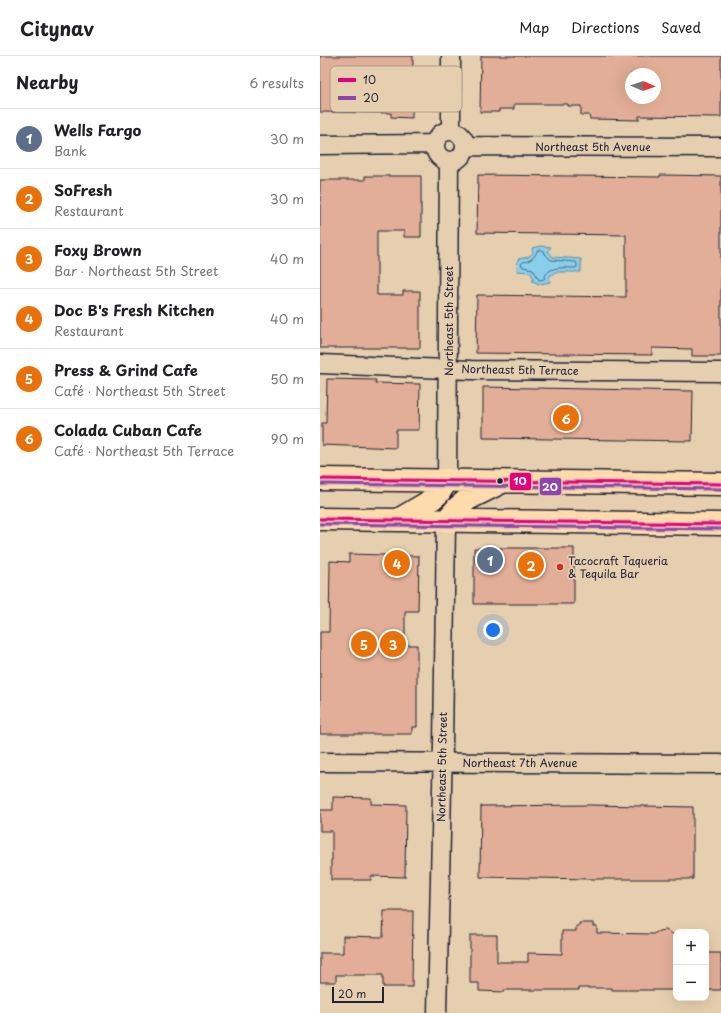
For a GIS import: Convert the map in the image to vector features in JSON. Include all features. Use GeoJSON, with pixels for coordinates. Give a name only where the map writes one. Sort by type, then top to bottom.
{"type":"FeatureCollection","features":[{"type":"Feature","properties":{"kind":"main road"},"geometry":{"type":"LineString","coordinates":[[320,479],[721,484]]}},
{"type":"Feature","properties":{"kind":"main road"},"geometry":{"type":"LineString","coordinates":[[397,520],[427,503],[439,493],[447,480]]}},
{"type":"Feature","properties":{"kind":"main road"},"geometry":{"type":"LineString","coordinates":[[446,521],[457,508],[468,499],[504,481]]}},
{"type":"Feature","properties":{"kind":"main road"},"geometry":{"type":"LineString","coordinates":[[320,520],[721,524]]}},
{"type":"Feature","properties":{"kind":"street"},"geometry":{"type":"LineString","coordinates":[[451,112],[451,130]]}},
{"type":"Feature","properties":{"kind":"street"},"geometry":{"type":"LineString","coordinates":[[451,130],[461,135],[466,143],[464,153],[457,160],[449,161],[443,160],[439,156],[436,152],[435,144],[441,133],[451,130]]}},
{"type":"Feature","properties":{"kind":"street"},"geometry":{"type":"LineString","coordinates":[[320,145],[435,144]]}},
{"type":"Feature","properties":{"kind":"street","name":"Northeast 5th Avenue"},"geometry":{"type":"LineString","coordinates":[[465,146],[721,147]]}},
{"type":"Feature","properties":{"kind":"street","name":"Northeast 5th Street"},"geometry":{"type":"LineString","coordinates":[[447,480],[449,161]]}},
{"type":"Feature","properties":{"kind":"street","name":"Northeast 5th Terrace"},"geometry":{"type":"LineString","coordinates":[[320,364],[472,370],[721,372]]}},
{"type":"Feature","properties":{"kind":"street","name":"Northeast 5th Street"},"geometry":{"type":"LineString","coordinates":[[437,1013],[446,521]]}},
{"type":"Feature","properties":{"kind":"street","name":"Northeast 7th Avenue"},"geometry":{"type":"LineString","coordinates":[[320,762],[721,764]]}},
{"type":"Feature","properties":{"kind":"water"},"geometry":{"type":"Polygon","coordinates":[[[541,246],[551,247],[548,251],[553,257],[581,259],[581,272],[555,272],[549,277],[550,282],[540,284],[532,281],[534,279],[530,272],[517,271],[518,259],[528,257],[533,253],[532,248],[541,246]]]}},
{"type":"Feature","properties":{"kind":"building"},"geometry":{"type":"Polygon","coordinates":[[[320,56],[413,56],[413,66],[330,66],[330,112],[412,112],[412,118],[391,117],[391,113],[320,112],[320,56]]]}},
{"type":"Feature","properties":{"kind":"building"},"geometry":{"type":"Polygon","coordinates":[[[481,56],[721,56],[721,117],[639,116],[639,120],[590,119],[589,115],[581,115],[581,106],[568,106],[568,104],[514,104],[514,109],[499,109],[499,112],[480,112],[481,56]]]}},
{"type":"Feature","properties":{"kind":"building"},"geometry":{"type":"Polygon","coordinates":[[[478,175],[660,177],[660,175],[721,176],[721,356],[692,356],[692,349],[652,348],[652,355],[476,353],[477,295],[626,297],[626,235],[477,233],[478,175]]]}},
{"type":"Feature","properties":{"kind":"building"},"geometry":{"type":"Polygon","coordinates":[[[365,176],[421,176],[421,237],[404,237],[404,231],[377,231],[377,295],[403,295],[403,291],[420,291],[420,348],[320,348],[320,180],[365,180],[365,176]]]}},
{"type":"Feature","properties":{"kind":"building"},"geometry":{"type":"Polygon","coordinates":[[[327,379],[376,380],[375,383],[420,384],[419,430],[396,430],[396,448],[322,445],[322,423],[326,423],[327,379]]]}},
{"type":"Feature","properties":{"kind":"building"},"geometry":{"type":"Polygon","coordinates":[[[483,387],[693,391],[692,441],[483,438],[483,387]]]}},
{"type":"Feature","properties":{"kind":"building"},"geometry":{"type":"Polygon","coordinates":[[[474,548],[574,548],[574,604],[474,604],[474,548]]]}},
{"type":"Feature","properties":{"kind":"building"},"geometry":{"type":"Polygon","coordinates":[[[349,554],[419,556],[418,611],[405,611],[405,645],[417,645],[417,727],[412,727],[412,734],[320,734],[320,632],[329,632],[330,561],[349,562],[349,554]]]}},
{"type":"Feature","properties":{"kind":"building"},"geometry":{"type":"Polygon","coordinates":[[[333,797],[371,798],[371,804],[406,805],[405,877],[371,876],[371,880],[331,880],[332,831],[320,831],[320,810],[333,810],[333,797]]]}},
{"type":"Feature","properties":{"kind":"building"},"geometry":{"type":"Polygon","coordinates":[[[591,805],[693,807],[693,879],[480,877],[481,806],[591,805]]]}},
{"type":"Feature","properties":{"kind":"building"},"geometry":{"type":"Polygon","coordinates":[[[384,911],[413,911],[412,987],[383,987],[383,975],[336,975],[336,982],[320,982],[320,953],[343,953],[343,936],[383,937],[384,911]]]}},
{"type":"Feature","properties":{"kind":"building"},"geometry":{"type":"Polygon","coordinates":[[[579,923],[593,923],[593,926],[597,926],[597,933],[653,934],[666,930],[673,934],[673,990],[612,990],[612,988],[579,988],[579,990],[504,990],[504,992],[479,991],[479,983],[470,983],[470,935],[497,935],[497,962],[528,962],[528,953],[562,954],[562,931],[576,931],[576,926],[579,926],[579,923]]]}},
{"type":"Feature","properties":{"kind":"building"},"geometry":{"type":"Polygon","coordinates":[[[709,953],[721,953],[721,990],[709,990],[709,953]]]}},
{"type":"Feature","properties":{"kind":"transit line","name":"10"},"geometry":{"type":"LineString","coordinates":[[320,479],[721,484]]}},
{"type":"Feature","properties":{"kind":"transit line","name":"20"},"geometry":{"type":"LineString","coordinates":[[320,484],[721,489]]}},
{"type":"Feature","properties":{"kind":"transit line","name":"10"},"geometry":{"type":"LineString","coordinates":[[320,519],[721,524]]}},
{"type":"Feature","properties":{"kind":"transit line","name":"20"},"geometry":{"type":"LineString","coordinates":[[320,524],[721,529]]}},
{"type":"Feature","properties":{"kind":"place","name":"Colada Cuban Cafe"},"geometry":{"type":"Point","coordinates":[566,418]}},
{"type":"Feature","properties":{"kind":"place","name":"Wells Fargo"},"geometry":{"type":"Point","coordinates":[490,560]}},
{"type":"Feature","properties":{"kind":"place","name":"Doc B's Fresh Kitchen"},"geometry":{"type":"Point","coordinates":[397,563]}},
{"type":"Feature","properties":{"kind":"place","name":"SoFresh"},"geometry":{"type":"Point","coordinates":[531,565]}},
{"type":"Feature","properties":{"kind":"place","name":"Tacocraft Taqueria & Tequila Bar"},"geometry":{"type":"Point","coordinates":[560,567]}},
{"type":"Feature","properties":{"kind":"place","name":"Press & Grind Cafe"},"geometry":{"type":"Point","coordinates":[364,644]}},
{"type":"Feature","properties":{"kind":"place","name":"Foxy Brown"},"geometry":{"type":"Point","coordinates":[393,644]}}]}
